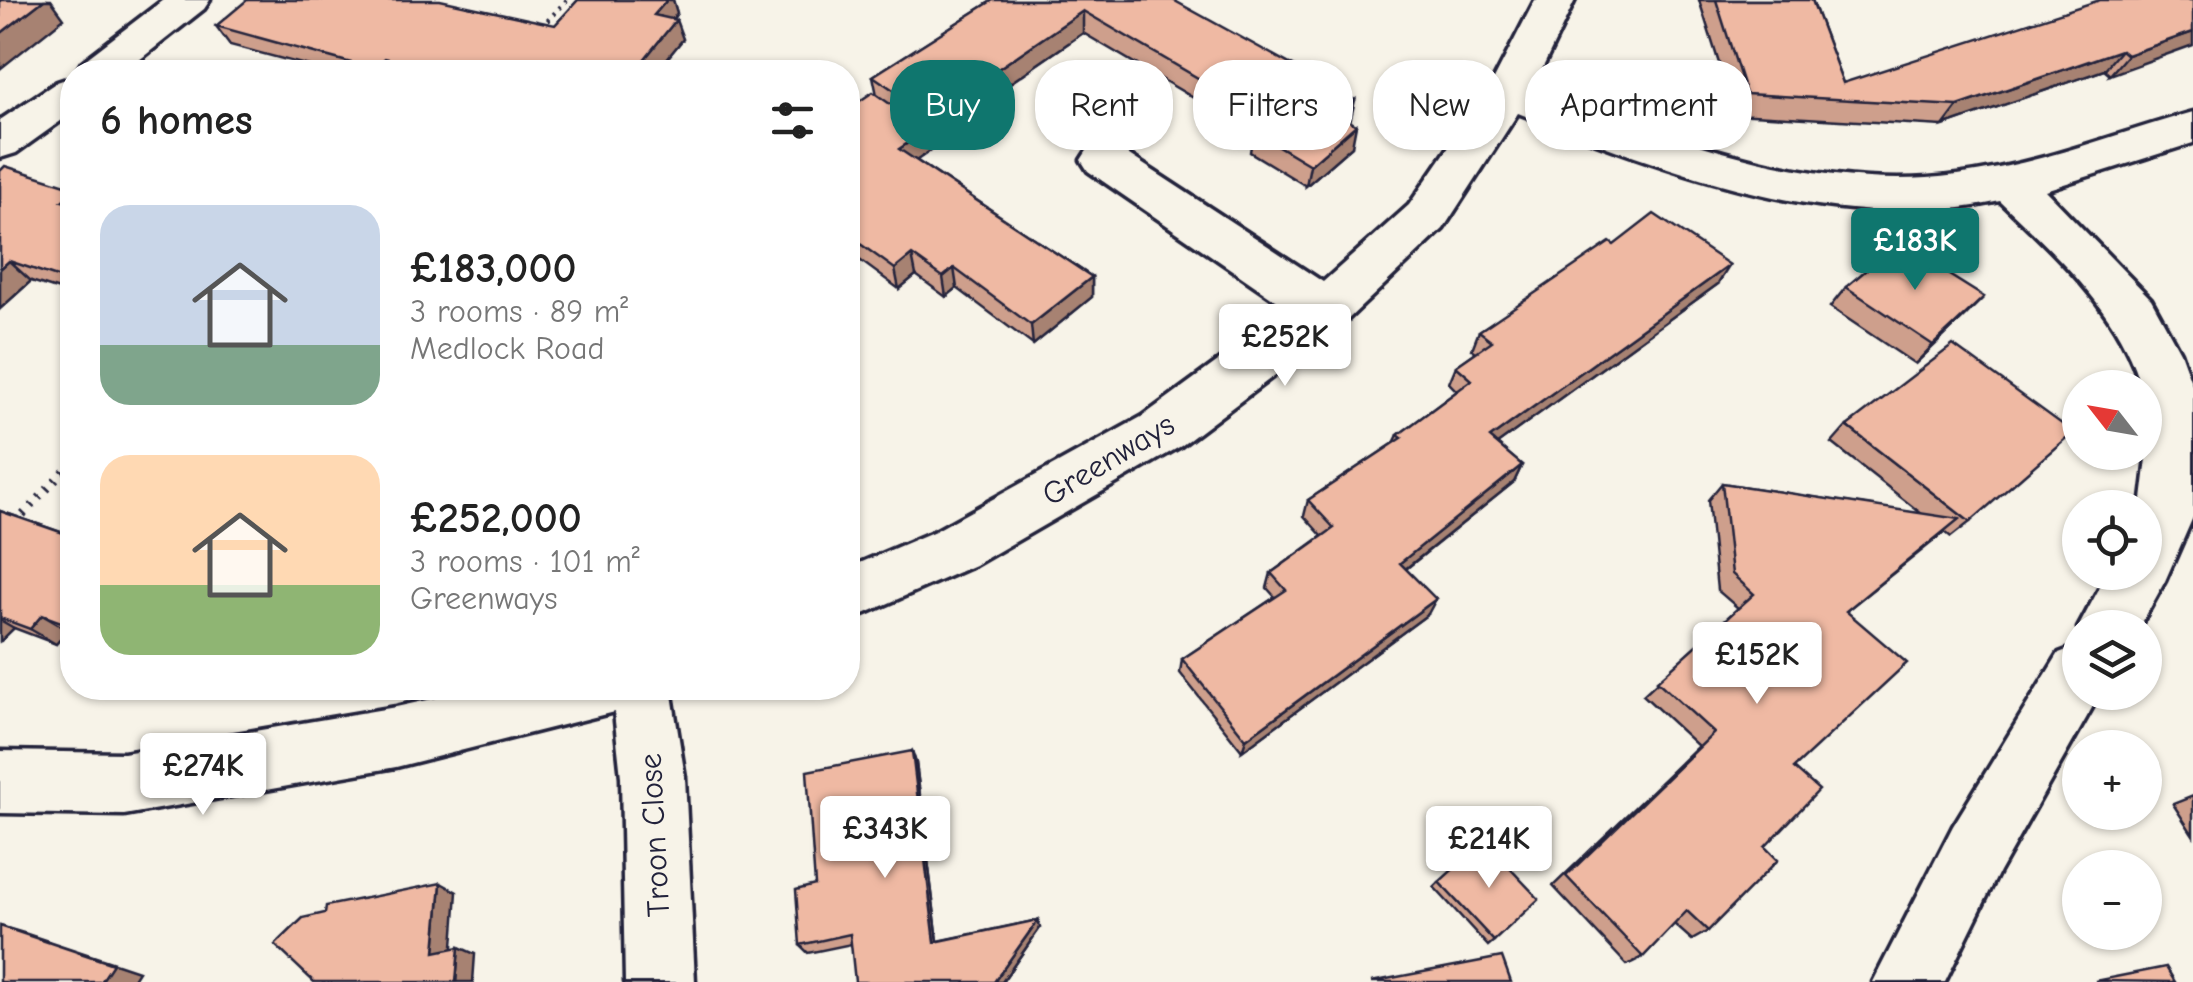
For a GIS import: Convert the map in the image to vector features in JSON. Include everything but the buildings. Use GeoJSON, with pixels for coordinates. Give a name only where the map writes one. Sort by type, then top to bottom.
{"type":"FeatureCollection","features":[{"type":"Feature","properties":{"kind":"street"},"geometry":{"type":"LineString","coordinates":[[115,60],[190,0]]}},
{"type":"Feature","properties":{"kind":"street","name":"Greenways"},"geometry":{"type":"LineString","coordinates":[[860,589],[954,548],[1162,431],[1326,309],[1426,217],[1509,94],[1556,0]]}},
{"type":"Feature","properties":{"kind":"street"},"geometry":{"type":"LineString","coordinates":[[1509,94],[1655,149],[1815,187],[1922,196],[2008,182],[2193,127]]}},
{"type":"Feature","properties":{"kind":"street"},"geometry":{"type":"LineString","coordinates":[[0,142],[60,102]]}},
{"type":"Feature","properties":{"kind":"street"},"geometry":{"type":"LineString","coordinates":[[1104,160],[1326,309]]}},
{"type":"Feature","properties":{"kind":"street"},"geometry":{"type":"LineString","coordinates":[[2008,182],[2077,250],[2138,320],[2170,388],[2179,458],[2162,543]]}},
{"type":"Feature","properties":{"kind":"street"},"geometry":{"type":"LineString","coordinates":[[0,782],[124,784],[396,737],[553,700]]}},
{"type":"Feature","properties":{"kind":"street","name":"Troon Close"},"geometry":{"type":"LineString","coordinates":[[643,700],[654,777],[660,982]]}},
{"type":"Feature","properties":{"kind":"street"},"geometry":{"type":"LineString","coordinates":[[1908,982],[1976,849],[2062,703]]}},
{"type":"Feature","properties":{"kind":"path"},"geometry":{"type":"LineString","coordinates":[[534,36],[567,0]]}},
{"type":"Feature","properties":{"kind":"path"},"geometry":{"type":"LineString","coordinates":[[12,526],[60,476]]}}]}
